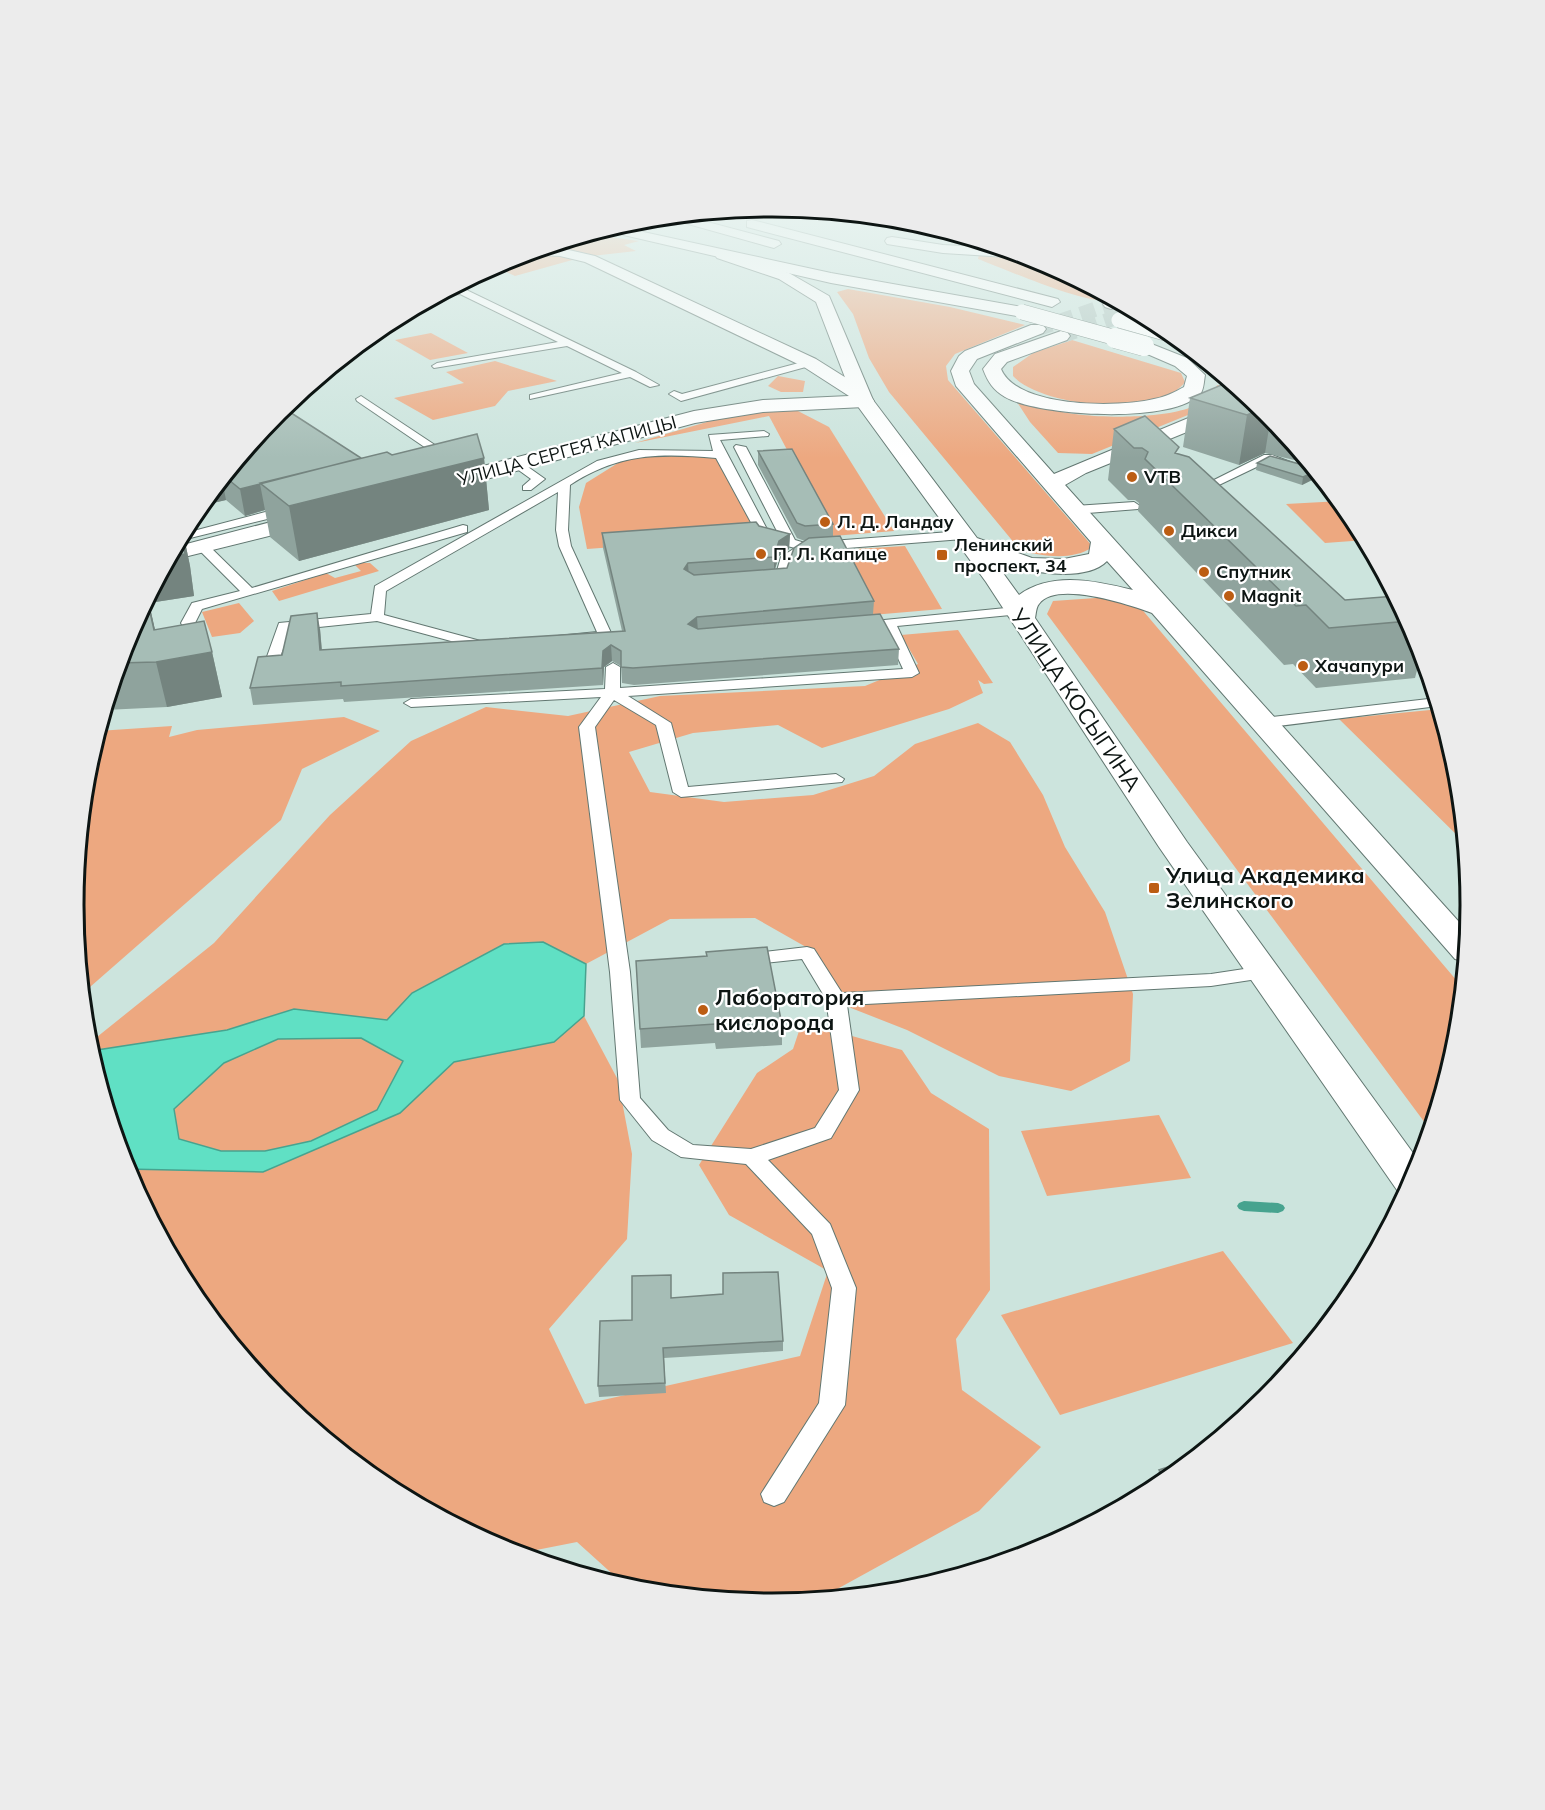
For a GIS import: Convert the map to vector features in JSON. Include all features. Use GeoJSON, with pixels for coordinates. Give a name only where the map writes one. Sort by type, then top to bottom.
{"type":"FeatureCollection","features":[{"type":"Feature","properties":{"kind":"main road"},"geometry":{"type":"LineString","coordinates":[[654,289],[810,363],[862,398]]}},
{"type":"Feature","properties":{"kind":"main road","name":"УЛИЦА КОСЫГИНА"},"geometry":{"type":"LineString","coordinates":[[809,289],[818,294],[827,304],[862,398],[966,538],[1175,847],[1406,1174]]}},
{"type":"Feature","properties":{"kind":"main road"},"geometry":{"type":"LineString","coordinates":[[891,289],[1022,312]]}},
{"type":"Feature","properties":{"kind":"main road"},"geometry":{"type":"LineString","coordinates":[[939,289],[1193,359]]}},
{"type":"Feature","properties":{"kind":"main road"},"geometry":{"type":"LineString","coordinates":[[1003,289],[1074,308]]}},
{"type":"Feature","properties":{"kind":"main road"},"geometry":{"type":"LineString","coordinates":[[1020,289],[1052,302]]}},
{"type":"Feature","properties":{"kind":"main road"},"geometry":{"type":"LineString","coordinates":[[1096,314],[1146,328]]}},
{"type":"Feature","properties":{"kind":"main road"},"geometry":{"type":"LineString","coordinates":[[1037,329],[981,349],[962,365],[960,371],[965,386],[1460,944]]}},
{"type":"Feature","properties":{"kind":"main road"},"geometry":{"type":"LineString","coordinates":[[991,416],[976,393],[975,377],[981,366],[1061,336]]}},
{"type":"Feature","properties":{"kind":"main road"},"geometry":{"type":"LineString","coordinates":[[1011,354],[995,363],[992,369],[995,381],[1013,393],[1048,403],[1086,408],[1130,409],[1167,403],[1193,390],[1196,375],[1191,368],[1144,346]]}},
{"type":"Feature","properties":{"kind":"main road"},"geometry":{"type":"LineString","coordinates":[[810,363],[827,363],[847,357]]}},
{"type":"Feature","properties":{"kind":"main road","name":"УЛИЦА СЕРГЕЯ КАПИЦЫ"},"geometry":{"type":"LineString","coordinates":[[432,480],[493,470],[694,417],[734,410],[862,398]]}},
{"type":"Feature","properties":{"kind":"main road"},"geometry":{"type":"LineString","coordinates":[[1051,484],[1079,469],[1245,405]]}},
{"type":"Feature","properties":{"kind":"main road"},"geometry":{"type":"LineString","coordinates":[[181,552],[337,511]]}},
{"type":"Feature","properties":{"kind":"main road"},"geometry":{"type":"LineString","coordinates":[[966,538],[1017,562],[1063,567],[1097,559],[1103,551],[1102,540]]}},
{"type":"Feature","properties":{"kind":"main road"},"geometry":{"type":"LineString","coordinates":[[1019,615],[1029,598],[1045,591],[1066,588],[1107,591],[1137,598],[1162,608]]}},
{"type":"Feature","properties":{"kind":"lane"},"geometry":{"type":"LineString","coordinates":[[461,292],[654,385]]}},
{"type":"Feature","properties":{"kind":"lane"},"geometry":{"type":"LineString","coordinates":[[437,366],[568,343]]}},
{"type":"Feature","properties":{"kind":"lane"},"geometry":{"type":"LineString","coordinates":[[674,394],[681,398],[810,363]]}},
{"type":"Feature","properties":{"kind":"lane"},"geometry":{"type":"LineString","coordinates":[[534,397],[632,374]]}},
{"type":"Feature","properties":{"kind":"lane"},"geometry":{"type":"LineString","coordinates":[[361,399],[461,466],[493,470]]}},
{"type":"Feature","properties":{"kind":"lane"},"geometry":{"type":"LineString","coordinates":[[764,434],[713,437],[764,536],[805,547],[966,538]]}},
{"type":"Feature","properties":{"kind":"lane"},"geometry":{"type":"LineString","coordinates":[[740,447],[789,543]]}},
{"type":"Feature","properties":{"kind":"lane"},"geometry":{"type":"LineString","coordinates":[[377,617],[380,589],[564,484],[586,468],[618,456],[687,451],[720,454]]}},
{"type":"Feature","properties":{"kind":"lane"},"geometry":{"type":"LineString","coordinates":[[1185,503],[1194,502],[1194,493],[1268,457],[1304,468]]}},
{"type":"Feature","properties":{"kind":"lane"},"geometry":{"type":"LineString","coordinates":[[517,464],[539,479],[527,488]]}},
{"type":"Feature","properties":{"kind":"lane"},"geometry":{"type":"LineString","coordinates":[[432,480],[461,466]]}},
{"type":"Feature","properties":{"kind":"lane"},"geometry":{"type":"LineString","coordinates":[[564,484],[562,530],[565,546],[605,635],[612,663],[612,693],[587,727],[620,972],[630,1100],[660,1135],[689,1152],[752,1157],[823,1133],[849,1090],[836,999],[807,953],[730,961]]}},
{"type":"Feature","properties":{"kind":"lane"},"geometry":{"type":"LineString","coordinates":[[192,535],[304,506]]}},
{"type":"Feature","properties":{"kind":"lane"},"geometry":{"type":"LineString","coordinates":[[1075,510],[1134,506]]}},
{"type":"Feature","properties":{"kind":"lane"},"geometry":{"type":"LineString","coordinates":[[202,649],[188,623],[197,606],[249,593],[463,529]]}},
{"type":"Feature","properties":{"kind":"lane"},"geometry":{"type":"LineString","coordinates":[[203,547],[249,593]]}},
{"type":"Feature","properties":{"kind":"lane"},"geometry":{"type":"LineString","coordinates":[[749,580],[782,578],[786,560],[805,547]]}},
{"type":"Feature","properties":{"kind":"lane"},"geometry":{"type":"LineString","coordinates":[[865,625],[1019,615]]}},
{"type":"Feature","properties":{"kind":"lane"},"geometry":{"type":"LineString","coordinates":[[271,665],[284,626],[377,617],[488,647],[605,635]]}},
{"type":"Feature","properties":{"kind":"lane"},"geometry":{"type":"LineString","coordinates":[[411,703],[572,693],[612,693],[912,673],[889,623]]}},
{"type":"Feature","properties":{"kind":"lane"},"geometry":{"type":"LineString","coordinates":[[1392,636],[1413,654]]}},
{"type":"Feature","properties":{"kind":"lane"},"geometry":{"type":"LineString","coordinates":[[612,693],[663,723],[681,792],[836,779]]}},
{"type":"Feature","properties":{"kind":"lane"},"geometry":{"type":"LineString","coordinates":[[1263,723],[1430,703]]}},
{"type":"Feature","properties":{"kind":"lane"},"geometry":{"type":"LineString","coordinates":[[620,972],[642,970]]}},
{"type":"Feature","properties":{"kind":"lane"},"geometry":{"type":"LineString","coordinates":[[836,999],[1211,980],[1264,972]]}},
{"type":"Feature","properties":{"kind":"lane"},"geometry":{"type":"LineString","coordinates":[[752,1157],[822,1230],[844,1288],[832,1405],[774,1494]]}},
{"type":"Feature","properties":{"kind":"shaded area"},"geometry":{"type":"Polygon","coordinates":[[[851,289],[950,307],[1025,325],[955,354],[946,366],[948,380],[1093,547],[1067,556],[1048,556],[1021,551],[889,392],[869,358],[853,314],[837,292],[851,289]]]}},
{"type":"Feature","properties":{"kind":"shaded area"},"geometry":{"type":"Polygon","coordinates":[[[1059,289],[1080,289],[1101,300],[1088,298],[1059,289]]]}},
{"type":"Feature","properties":{"kind":"shaded area"},"geometry":{"type":"Polygon","coordinates":[[[431,333],[468,353],[430,360],[395,340],[431,333]]]}},
{"type":"Feature","properties":{"kind":"shaded area"},"geometry":{"type":"Polygon","coordinates":[[[1072,340],[1181,373],[1185,382],[1171,394],[1151,401],[1126,405],[1073,401],[1048,395],[1028,387],[1013,376],[1013,367],[1033,353],[1072,340]]]}},
{"type":"Feature","properties":{"kind":"shaded area"},"geometry":{"type":"Polygon","coordinates":[[[495,361],[557,381],[508,391],[495,406],[433,420],[394,398],[464,383],[446,372],[495,361]]]}},
{"type":"Feature","properties":{"kind":"shaded area"},"geometry":{"type":"Polygon","coordinates":[[[778,376],[805,381],[803,392],[781,392],[768,386],[778,376]]]}},
{"type":"Feature","properties":{"kind":"shaded area"},"geometry":{"type":"Polygon","coordinates":[[[1217,385],[1227,388],[1235,396],[1092,454],[1058,453],[1030,422],[1015,399],[1074,414],[1115,417],[1158,415],[1178,411],[1210,397],[1217,385]]]}},
{"type":"Feature","properties":{"kind":"shaded area"},"geometry":{"type":"Polygon","coordinates":[[[796,410],[829,427],[894,531],[833,536],[769,416],[635,443],[741,412],[796,410]]]}},
{"type":"Feature","properties":{"kind":"shaded area"},"geometry":{"type":"Polygon","coordinates":[[[650,452],[720,455],[764,536],[587,549],[579,507],[586,483],[618,463],[650,452]]]}},
{"type":"Feature","properties":{"kind":"shaded area"},"geometry":{"type":"Polygon","coordinates":[[[1330,502],[1357,541],[1325,543],[1286,504],[1330,502]]]}},
{"type":"Feature","properties":{"kind":"shaded area"},"geometry":{"type":"Polygon","coordinates":[[[905,546],[942,609],[872,615],[839,550],[905,546]]]}},
{"type":"Feature","properties":{"kind":"shaded area"},"geometry":{"type":"Polygon","coordinates":[[[370,563],[379,571],[279,601],[272,591],[326,573],[335,578],[361,571],[355,565],[370,563]]]}},
{"type":"Feature","properties":{"kind":"shaded area"},"geometry":{"type":"Polygon","coordinates":[[[1110,597],[1139,606],[1457,980],[1448,1039],[1438,1083],[1425,1123],[1047,614],[1053,601],[1110,597]]]}},
{"type":"Feature","properties":{"kind":"shaded area"},"geometry":{"type":"Polygon","coordinates":[[[239,603],[254,621],[240,633],[212,637],[202,612],[239,603]]]}},
{"type":"Feature","properties":{"kind":"shaded area"},"geometry":{"type":"Polygon","coordinates":[[[958,630],[993,683],[984,684],[978,680],[983,693],[949,709],[822,748],[778,725],[693,733],[629,752],[650,792],[724,802],[813,795],[874,776],[915,744],[978,723],[1010,742],[1043,795],[1065,847],[1105,912],[1133,994],[1130,1061],[1071,1091],[999,1076],[907,1030],[823,997],[806,947],[755,918],[670,919],[586,964],[543,942],[504,944],[412,993],[387,1020],[294,1009],[227,1030],[99,1050],[97,1037],[214,943],[330,815],[411,741],[486,707],[568,716],[660,696],[865,686],[918,664],[901,635],[958,630]]]}},
{"type":"Feature","properties":{"kind":"shaded area"},"geometry":{"type":"Polygon","coordinates":[[[1432,710],[1448,771],[1457,835],[1339,719],[1432,710]]]}},
{"type":"Feature","properties":{"kind":"shaded area"},"geometry":{"type":"Polygon","coordinates":[[[344,717],[380,731],[302,769],[281,820],[89,988],[85,950],[85,860],[97,771],[106,730],[172,726],[169,737],[197,730],[344,717]]]}},
{"type":"Feature","properties":{"kind":"shaded area"},"geometry":{"type":"Polygon","coordinates":[[[543,942],[586,964],[584,1016],[554,1042],[454,1062],[400,1113],[263,1172],[137,1169],[107,1083],[99,1050],[227,1030],[294,1009],[387,1020],[412,993],[504,944],[543,942]],[[361,1038],[278,1039],[224,1063],[174,1109],[179,1139],[221,1151],[265,1151],[311,1141],[377,1110],[403,1061],[361,1038]]]}},
{"type":"Feature","properties":{"kind":"shaded area"},"geometry":{"type":"Polygon","coordinates":[[[584,1016],[618,1080],[632,1154],[627,1239],[549,1329],[585,1404],[800,1356],[828,1271],[729,1215],[699,1165],[757,1073],[793,1049],[802,1022],[902,1050],[931,1093],[989,1129],[990,1290],[956,1339],[962,1390],[1041,1447],[979,1511],[834,1591],[772,1594],[683,1588],[613,1574],[577,1542],[534,1550],[468,1522],[428,1501],[353,1451],[319,1423],[255,1359],[200,1288],[155,1210],[137,1169],[263,1172],[400,1113],[454,1062],[554,1042],[584,1016]]]}},
{"type":"Feature","properties":{"kind":"shaded area"},"geometry":{"type":"Polygon","coordinates":[[[361,1038],[403,1061],[378,1110],[311,1141],[265,1151],[221,1151],[179,1139],[174,1109],[224,1063],[278,1039],[361,1038]]]}},
{"type":"Feature","properties":{"kind":"shaded area"},"geometry":{"type":"Polygon","coordinates":[[[1159,1115],[1191,1178],[1047,1196],[1021,1131],[1159,1115]]]}},
{"type":"Feature","properties":{"kind":"shaded area"},"geometry":{"type":"Polygon","coordinates":[[[1223,1251],[1293,1343],[1060,1415],[1001,1315],[1223,1251]]]}},
{"type":"Feature","properties":{"kind":"building"},"geometry":{"type":"Polygon","coordinates":[[[1223,384],[1253,412],[1247,415],[1190,398],[1223,384]]]}},
{"type":"Feature","properties":{"kind":"building"},"geometry":{"type":"Polygon","coordinates":[[[291,413],[361,458],[240,489],[230,481],[291,413]]]}},
{"type":"Feature","properties":{"kind":"building"},"geometry":{"type":"Polygon","coordinates":[[[1145,416],[1179,447],[1175,453],[1189,457],[1345,600],[1388,597],[1400,622],[1329,628],[1306,605],[1296,606],[1145,459],[1148,452],[1142,448],[1134,448],[1114,429],[1145,416]]]}},
{"type":"Feature","properties":{"kind":"building"},"geometry":{"type":"Polygon","coordinates":[[[477,434],[484,458],[289,506],[260,483],[387,452],[392,455],[477,434]]]}},
{"type":"Feature","properties":{"kind":"building"},"geometry":{"type":"Polygon","coordinates":[[[792,449],[833,524],[805,526],[797,523],[758,451],[792,449]]]}},
{"type":"Feature","properties":{"kind":"building"},"geometry":{"type":"Polygon","coordinates":[[[1270,456],[1301,465],[1309,474],[1303,477],[1257,463],[1270,456]]]}},
{"type":"Feature","properties":{"kind":"building"},"geometry":{"type":"Polygon","coordinates":[[[756,522],[759,526],[790,534],[779,541],[774,557],[688,563],[684,569],[694,575],[787,568],[794,548],[809,538],[840,536],[874,601],[697,617],[688,624],[698,629],[880,614],[899,649],[633,668],[621,667],[621,651],[611,645],[603,651],[602,668],[341,686],[341,682],[250,688],[258,657],[282,655],[291,616],[317,613],[320,650],[625,631],[602,533],[756,522]]]}},
{"type":"Feature","properties":{"kind":"building"},"geometry":{"type":"Polygon","coordinates":[[[150,611],[154,630],[204,621],[212,652],[156,662],[129,663],[150,611]]]}},
{"type":"Feature","properties":{"kind":"building","name":"Лаборатория кислорода"},"geometry":{"type":"Polygon","coordinates":[[[767,947],[782,1025],[715,1030],[715,1024],[640,1029],[636,961],[707,956],[706,952],[767,947]]]}},
{"type":"Feature","properties":{"kind":"building"},"geometry":{"type":"Polygon","coordinates":[[[778,1272],[783,1341],[663,1348],[665,1383],[598,1386],[600,1321],[632,1320],[632,1276],[671,1275],[671,1298],[723,1294],[723,1273],[778,1272]]]}},
{"type":"Feature","properties":{"kind":"waterway"},"geometry":{"type":"LineString","coordinates":[[1244,1206],[1278,1208]]}},
{"type":"Feature","properties":{"kind":"tunnel"},"geometry":{"type":"LineString","coordinates":[[1037,329],[1109,305]]}},
{"type":"Feature","properties":{"kind":"tunnel"},"geometry":{"type":"LineString","coordinates":[[1061,336],[1126,314]]}},
{"type":"Feature","properties":{"kind":"place","name":"VTB"},"geometry":{"type":"Point","coordinates":[1132,477]}},
{"type":"Feature","properties":{"kind":"place","name":"Л. Д. Ландау"},"geometry":{"type":"Point","coordinates":[825,522]}},
{"type":"Feature","properties":{"kind":"place","name":"Дикси"},"geometry":{"type":"Point","coordinates":[1169,531]}},
{"type":"Feature","properties":{"kind":"place","name":"П. Л. Капице"},"geometry":{"type":"Point","coordinates":[761,554]}},
{"type":"Feature","properties":{"kind":"place","name":"Ленинский проспект, 34"},"geometry":{"type":"Point","coordinates":[942,555]}},
{"type":"Feature","properties":{"kind":"place","name":"Спутник"},"geometry":{"type":"Point","coordinates":[1204,572]}},
{"type":"Feature","properties":{"kind":"place","name":"Magnit"},"geometry":{"type":"Point","coordinates":[1229,596]}},
{"type":"Feature","properties":{"kind":"place","name":"Хачапури"},"geometry":{"type":"Point","coordinates":[1303,666]}},
{"type":"Feature","properties":{"kind":"place","name":"Улица Академика Зелинского"},"geometry":{"type":"Point","coordinates":[1154,888]}},
{"type":"Feature","properties":{"kind":"place","name":"Лаборатория кислорода"},"geometry":{"type":"Point","coordinates":[703,1010]}}]}
